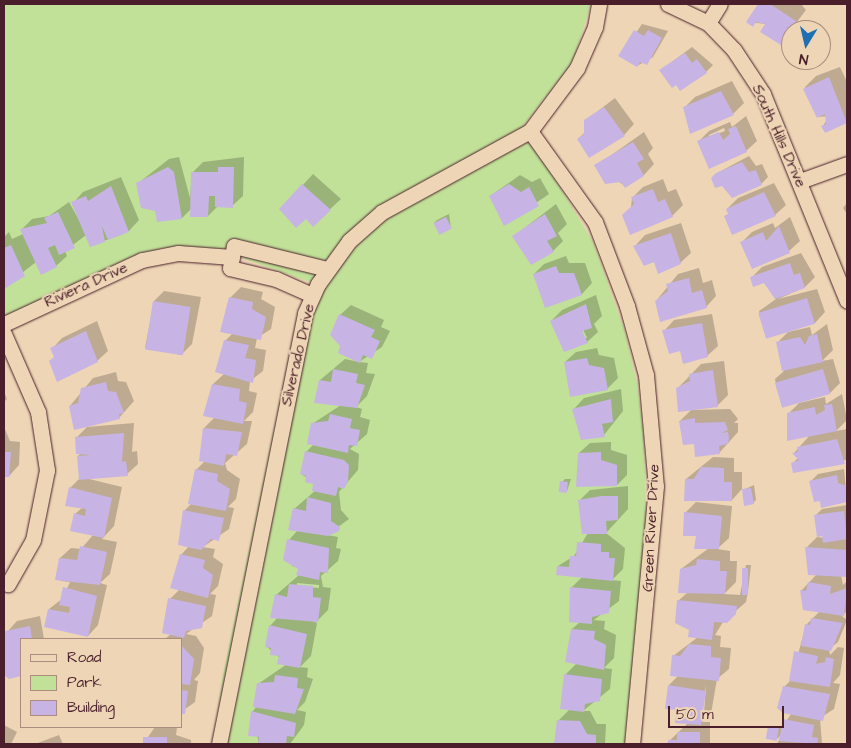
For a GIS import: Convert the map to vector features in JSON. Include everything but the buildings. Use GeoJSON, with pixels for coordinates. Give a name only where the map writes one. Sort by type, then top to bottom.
{"type":"FeatureCollection","features":[{"type":"Feature","properties":{"kind":"street","name":"Silverado Drive"},"geometry":{"type":"LineString","coordinates":[[219,744],[302,328],[312,295],[327,269],[348,241],[382,212],[530,131],[577,68],[595,27],[599,4]]}},
{"type":"Feature","properties":{"kind":"street","name":"South Hills Drive"},"geometry":{"type":"LineString","coordinates":[[668,4],[708,23],[734,50],[763,94],[800,181],[847,301]]}},
{"type":"Feature","properties":{"kind":"street"},"geometry":{"type":"LineString","coordinates":[[708,23],[720,4]]}},
{"type":"Feature","properties":{"kind":"street","name":"Green River Drive"},"geometry":{"type":"LineString","coordinates":[[530,131],[595,222],[627,306],[646,375],[656,486],[632,744]]}},
{"type":"Feature","properties":{"kind":"street"},"geometry":{"type":"LineString","coordinates":[[800,181],[847,164]]}},
{"type":"Feature","properties":{"kind":"street"},"geometry":{"type":"LineString","coordinates":[[312,295],[276,279],[230,268],[234,246],[327,269]]}},
{"type":"Feature","properties":{"kind":"street","name":"Riviera Drive"},"geometry":{"type":"LineString","coordinates":[[4,324],[142,260],[178,254],[232,257]]}},
{"type":"Feature","properties":{"kind":"street"},"geometry":{"type":"LineString","coordinates":[[4,334],[38,412],[47,470],[33,540],[8,584]]}},
{"type":"Feature","properties":{"kind":"green space"},"geometry":{"type":"Polygon","coordinates":[[[4,4],[591,4],[573,61],[523,126],[593,242],[625,332],[637,383],[644,435],[646,529],[625,744],[213,744],[223,674],[295,327],[313,283],[236,256],[173,254],[4,322],[4,4]]]}}]}
